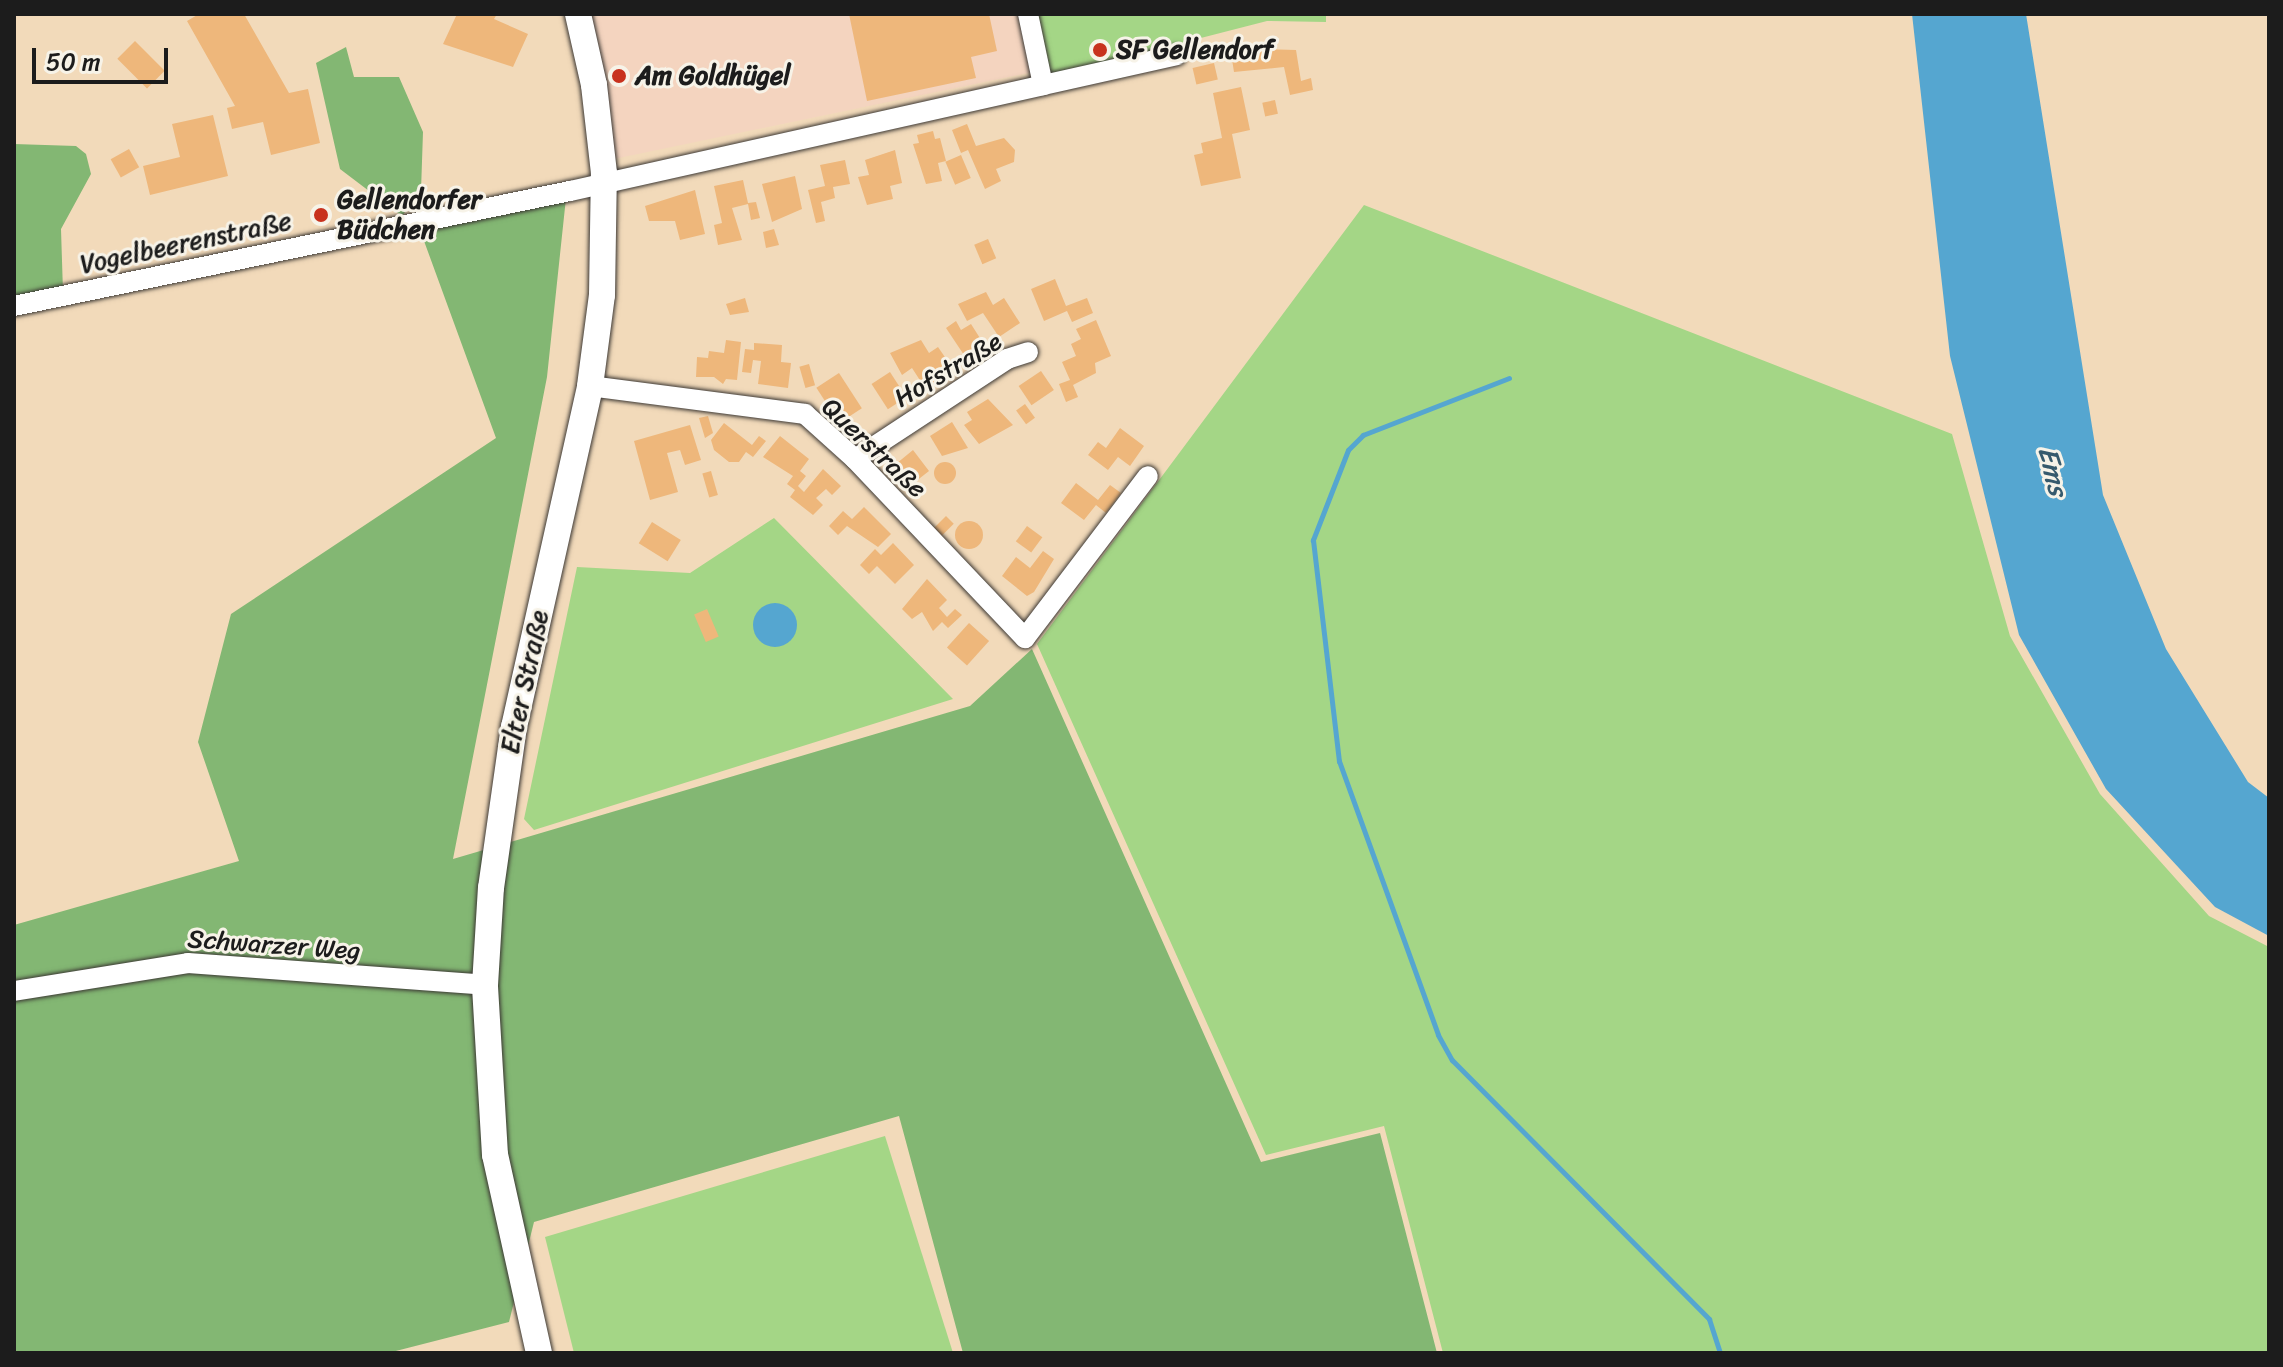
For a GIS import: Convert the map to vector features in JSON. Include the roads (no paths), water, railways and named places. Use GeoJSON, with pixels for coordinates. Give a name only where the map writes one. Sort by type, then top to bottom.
{"type":"FeatureCollection","features":[{"type":"Feature","properties":{"kind":"main road","name":"Elter Straße"},"geometry":{"type":"LineString","coordinates":[[539,1353],[495,1155],[485,985],[491,888],[514,727],[590,386],[606,232],[594,85],[578,14]]}},
{"type":"Feature","properties":{"kind":"street"},"geometry":{"type":"LineString","coordinates":[[1028,14],[1043,85]]}},
{"type":"Feature","properties":{"kind":"street"},"geometry":{"type":"LineString","coordinates":[[604,182],[1177,55]]}},
{"type":"Feature","properties":{"kind":"street","name":"Vogelbeerenstraße"},"geometry":{"type":"LineString","coordinates":[[14,306],[604,182]]}},
{"type":"Feature","properties":{"kind":"street","name":"Hofstraße"},"geometry":{"type":"LineString","coordinates":[[855,459],[1007,359],[1028,352]]}},
{"type":"Feature","properties":{"kind":"street","name":"Querstraße"},"geometry":{"type":"LineString","coordinates":[[590,386],[805,414],[855,459],[1025,638],[1148,476]]}},
{"type":"Feature","properties":{"kind":"street","name":"Schwarzer Weg"},"geometry":{"type":"LineString","coordinates":[[14,991],[188,963],[485,985]]}},
{"type":"Feature","properties":{"kind":"water","name":"Ems"},"geometry":{"type":"Polygon","coordinates":[[[1912,14],[2026,14],[2103,495],[2166,649],[2248,782],[2269,798],[2269,936],[2215,907],[2106,789],[2019,635],[1950,356],[1912,14]]]}},
{"type":"Feature","properties":{"kind":"water"},"geometry":{"type":"Polygon","coordinates":[[[775,603],[790,610],[797,625],[790,640],[775,647],[760,640],[753,625],[760,610],[775,603]]]}},
{"type":"Feature","properties":{"kind":"waterway"},"geometry":{"type":"LineString","coordinates":[[1509,378],[1363,435],[1348,450],[1313,540],[1339,761],[1438,1035],[1452,1060],[1709,1319],[1720,1353]]}},
{"type":"Feature","properties":{"kind":"place","name":"SF Gellendorf"},"geometry":{"type":"Point","coordinates":[1100,50]}},
{"type":"Feature","properties":{"kind":"place","name":"Am Goldhügel"},"geometry":{"type":"Point","coordinates":[619,76]}},
{"type":"Feature","properties":{"kind":"place","name":"Gellendorfer Büdchen"},"geometry":{"type":"Point","coordinates":[321,215]}}]}
